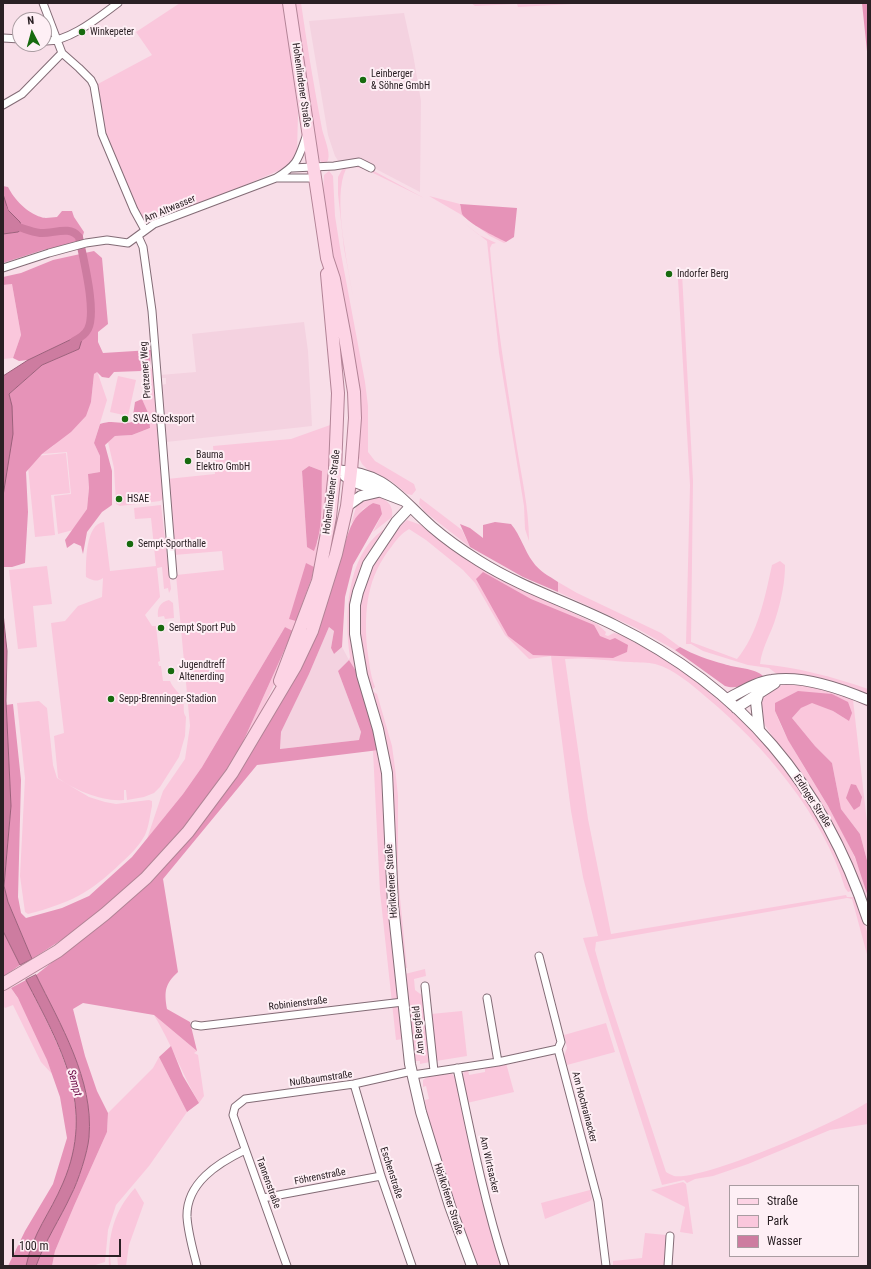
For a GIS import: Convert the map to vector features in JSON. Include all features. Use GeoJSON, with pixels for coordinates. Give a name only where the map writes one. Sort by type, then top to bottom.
{"type":"FeatureCollection","features":[{"type":"Feature","properties":{"kind":"main road","name":"Hohenlindener Straße"},"geometry":{"type":"LineString","coordinates":[[265,717],[300,631],[318,581],[330,517],[335,470],[338,392],[328,300],[327,258],[289,3]]}},
{"type":"Feature","properties":{"kind":"main road","name":"Hohenlindener Straße"},"geometry":{"type":"LineString","coordinates":[[265,717],[295,667],[312,631],[336,554],[347,506],[355,418],[354,392],[334,279],[327,258]]}},
{"type":"Feature","properties":{"kind":"main road"},"geometry":{"type":"LineString","coordinates":[[3,984],[36,965],[80,934],[131,891],[188,832],[232,773],[265,717]]}},
{"type":"Feature","properties":{"kind":"street"},"geometry":{"type":"LineString","coordinates":[[43,3],[62,53],[91,80],[94,86],[102,134],[134,210],[145,230]]}},
{"type":"Feature","properties":{"kind":"street"},"geometry":{"type":"LineString","coordinates":[[52,40],[58,40],[118,3]]}},
{"type":"Feature","properties":{"kind":"street"},"geometry":{"type":"LineString","coordinates":[[3,105],[22,94],[62,53]]}},
{"type":"Feature","properties":{"kind":"street"},"geometry":{"type":"LineString","coordinates":[[292,168],[298,160],[308,131]]}},
{"type":"Feature","properties":{"kind":"street"},"geometry":{"type":"LineString","coordinates":[[314,172],[359,162],[371,168]]}},
{"type":"Feature","properties":{"kind":"street","name":"Am Altwasser"},"geometry":{"type":"LineString","coordinates":[[3,268],[86,243],[107,240],[128,243],[145,230],[161,222],[276,178],[292,168],[314,172]]}},
{"type":"Feature","properties":{"kind":"street","name":"Am Altwasser"},"geometry":{"type":"LineString","coordinates":[[276,178],[314,172]]}},
{"type":"Feature","properties":{"kind":"street","name":"Pretzener Weg"},"geometry":{"type":"LineString","coordinates":[[138,236],[143,247],[152,311],[173,575]]}},
{"type":"Feature","properties":{"kind":"street"},"geometry":{"type":"LineString","coordinates":[[335,470],[351,475],[378,492],[408,504]]}},
{"type":"Feature","properties":{"kind":"street","name":"Erdinger Straße"},"geometry":{"type":"LineString","coordinates":[[351,475],[365,474],[389,486],[448,540],[482,563],[523,585],[614,625],[651,644],[687,666],[727,699],[759,730],[802,785],[833,834],[859,894],[868,920]]}},
{"type":"Feature","properties":{"kind":"street"},"geometry":{"type":"LineString","coordinates":[[347,506],[362,496],[378,492]]}},
{"type":"Feature","properties":{"kind":"street","name":"Hörlkofener Straße"},"geometry":{"type":"LineString","coordinates":[[408,504],[368,564],[358,592],[354,620],[355,634],[361,669],[378,729],[387,773],[393,905],[412,1073],[421,1112],[450,1206],[472,1266]]}},
{"type":"Feature","properties":{"kind":"street"},"geometry":{"type":"LineString","coordinates":[[736,708],[759,692],[786,679]]}},
{"type":"Feature","properties":{"kind":"street"},"geometry":{"type":"LineString","coordinates":[[727,699],[755,685],[772,680],[786,679],[818,684],[849,692],[868,700]]}},
{"type":"Feature","properties":{"kind":"street"},"geometry":{"type":"LineString","coordinates":[[759,692],[756,702],[759,730]]}},
{"type":"Feature","properties":{"kind":"street","name":"Am Hochrainacker"},"geometry":{"type":"LineString","coordinates":[[539,956],[561,1042],[558,1049],[598,1201],[606,1266]]}},
{"type":"Feature","properties":{"kind":"street","name":"Am Bergfeld"},"geometry":{"type":"LineString","coordinates":[[425,986],[434,1071]]}},
{"type":"Feature","properties":{"kind":"street"},"geometry":{"type":"LineString","coordinates":[[487,998],[498,1062]]}},
{"type":"Feature","properties":{"kind":"street","name":"Robinienstraße"},"geometry":{"type":"LineString","coordinates":[[195,1025],[201,1026],[403,1002]]}},
{"type":"Feature","properties":{"kind":"street"},"geometry":{"type":"LineString","coordinates":[[412,1073],[498,1062],[558,1049]]}},
{"type":"Feature","properties":{"kind":"street","name":"Am Wirtsacker"},"geometry":{"type":"LineString","coordinates":[[457,1068],[475,1152],[505,1266]]}},
{"type":"Feature","properties":{"kind":"street","name":"Nußbaumstraße"},"geometry":{"type":"LineString","coordinates":[[235,1107],[245,1099],[354,1084],[412,1073]]}},
{"type":"Feature","properties":{"kind":"street","name":"Eschenstraße"},"geometry":{"type":"LineString","coordinates":[[354,1084],[381,1176],[412,1266]]}},
{"type":"Feature","properties":{"kind":"street","name":"Tannenstraße"},"geometry":{"type":"LineString","coordinates":[[235,1107],[233,1115],[287,1266]]}},
{"type":"Feature","properties":{"kind":"street"},"geometry":{"type":"LineString","coordinates":[[197,1266],[187,1217],[188,1204],[193,1190],[204,1176],[245,1150]]}},
{"type":"Feature","properties":{"kind":"street","name":"Föhrenstraße"},"geometry":{"type":"LineString","coordinates":[[263,1198],[381,1176]]}},
{"type":"Feature","properties":{"kind":"street"},"geometry":{"type":"LineString","coordinates":[[668,1266],[670,1236]]}},
{"type":"Feature","properties":{"kind":"shaded area"},"geometry":{"type":"Polygon","coordinates":[[[862,3],[868,3],[868,61],[862,3]]]}},
{"type":"Feature","properties":{"kind":"shaded area"},"geometry":{"type":"Polygon","coordinates":[[[404,13],[421,101],[420,192],[374,168],[360,166],[343,168],[335,156],[328,135],[309,21],[404,13]]]}},
{"type":"Feature","properties":{"kind":"shaded area"},"geometry":{"type":"Polygon","coordinates":[[[3,186],[8,187],[17,201],[26,209],[43,218],[57,217],[62,211],[72,211],[74,217],[84,232],[82,239],[67,245],[43,250],[3,263],[3,234],[18,232],[22,229],[6,206],[3,186]]]}},
{"type":"Feature","properties":{"kind":"shaded area"},"geometry":{"type":"Polygon","coordinates":[[[460,204],[517,208],[514,237],[506,242],[476,226],[462,214],[460,204]]]}},
{"type":"Feature","properties":{"kind":"shaded area"},"geometry":{"type":"Polygon","coordinates":[[[94,251],[102,258],[108,324],[98,332],[98,342],[103,353],[151,350],[150,367],[141,371],[114,372],[109,378],[102,377],[97,372],[94,374],[91,402],[86,416],[71,432],[42,454],[26,472],[28,512],[25,563],[12,567],[3,567],[2,505],[12,432],[9,394],[42,365],[79,349],[76,337],[28,360],[19,361],[13,358],[21,335],[12,284],[3,285],[3,277],[21,273],[53,260],[94,251]]]}},
{"type":"Feature","properties":{"kind":"shaded area"},"geometry":{"type":"Polygon","coordinates":[[[304,322],[308,351],[312,426],[166,442],[161,385],[166,384],[166,378],[160,378],[160,375],[196,372],[192,334],[304,322]]]}},
{"type":"Feature","properties":{"kind":"shaded area"},"geometry":{"type":"Polygon","coordinates":[[[142,399],[149,415],[150,428],[132,435],[115,436],[105,445],[112,471],[112,505],[102,512],[87,532],[83,554],[81,546],[74,543],[67,548],[65,540],[87,509],[89,488],[88,474],[100,472],[100,456],[94,443],[100,424],[109,422],[132,422],[135,402],[142,399]]]}},
{"type":"Feature","properties":{"kind":"shaded area"},"geometry":{"type":"Polygon","coordinates":[[[309,466],[322,471],[321,522],[314,551],[307,547],[302,471],[309,466]]]}},
{"type":"Feature","properties":{"kind":"shaded area"},"geometry":{"type":"Polygon","coordinates":[[[373,503],[380,505],[382,514],[353,565],[345,597],[342,647],[334,654],[331,648],[334,631],[329,627],[309,674],[281,732],[280,749],[359,740],[361,732],[338,671],[349,660],[358,674],[379,750],[257,765],[163,879],[178,972],[170,980],[166,988],[167,1009],[190,1022],[197,1051],[154,1015],[83,1003],[73,1009],[85,1056],[97,1091],[108,1113],[107,1132],[55,1251],[52,1266],[36,1266],[80,1175],[89,1137],[89,1116],[81,1074],[65,1033],[36,975],[120,908],[253,747],[342,551],[352,524],[355,518],[365,508],[373,503]]]}},
{"type":"Feature","properties":{"kind":"shaded area"},"geometry":{"type":"Polygon","coordinates":[[[495,522],[511,524],[535,565],[558,582],[558,592],[523,577],[470,547],[460,524],[470,528],[483,538],[483,525],[495,522]]]}},
{"type":"Feature","properties":{"kind":"shaded area"},"geometry":{"type":"Polygon","coordinates":[[[306,563],[314,567],[312,577],[296,621],[289,619],[306,563]]]}},
{"type":"Feature","properties":{"kind":"shaded area"},"geometry":{"type":"Polygon","coordinates":[[[483,572],[531,599],[594,625],[600,636],[610,640],[615,638],[628,645],[627,652],[613,658],[533,655],[508,636],[476,579],[483,572]]]}},
{"type":"Feature","properties":{"kind":"shaded area"},"geometry":{"type":"Polygon","coordinates":[[[285,627],[293,631],[238,753],[185,827],[149,867],[121,893],[69,935],[32,959],[8,902],[4,886],[11,806],[6,705],[13,704],[21,780],[18,897],[21,913],[26,918],[62,908],[89,896],[132,857],[183,794],[202,767],[285,627]]]}},
{"type":"Feature","properties":{"kind":"shaded area"},"geometry":{"type":"Polygon","coordinates":[[[329,627],[334,631],[331,648],[334,654],[342,647],[349,660],[338,671],[361,732],[359,740],[280,749],[281,732],[309,674],[329,627]]]}},
{"type":"Feature","properties":{"kind":"shaded area"},"geometry":{"type":"Polygon","coordinates":[[[680,647],[707,659],[755,671],[763,676],[744,685],[735,687],[725,686],[675,650],[680,647]]]}},
{"type":"Feature","properties":{"kind":"shaded area"},"geometry":{"type":"Polygon","coordinates":[[[798,691],[832,694],[848,702],[852,713],[849,721],[833,711],[812,703],[801,708],[792,718],[815,746],[832,763],[841,809],[860,834],[868,864],[868,897],[855,857],[828,806],[788,740],[775,711],[775,703],[798,691]]]}},
{"type":"Feature","properties":{"kind":"shaded area"},"geometry":{"type":"Polygon","coordinates":[[[851,784],[856,785],[862,797],[860,806],[854,810],[846,798],[851,784]]]}},
{"type":"Feature","properties":{"kind":"shaded area"},"geometry":{"type":"Polygon","coordinates":[[[3,931],[20,965],[3,977],[3,931]]]}},
{"type":"Feature","properties":{"kind":"shaded area"},"geometry":{"type":"Polygon","coordinates":[[[26,980],[51,1030],[70,1078],[75,1103],[76,1128],[72,1155],[63,1183],[37,1233],[26,1266],[8,1266],[25,1231],[53,1184],[67,1138],[60,1097],[47,1060],[18,998],[11,988],[26,980]]]}},
{"type":"Feature","properties":{"kind":"shaded area"},"geometry":{"type":"Polygon","coordinates":[[[171,1046],[183,1076],[199,1103],[187,1112],[159,1057],[171,1046]]]}},
{"type":"Feature","properties":{"kind":"green space"},"geometry":{"type":"Polygon","coordinates":[[[180,3],[284,3],[298,113],[297,154],[287,167],[190,209],[147,224],[141,219],[107,140],[96,85],[152,55],[136,32],[180,3]]]}},
{"type":"Feature","properties":{"kind":"green space"},"geometry":{"type":"Polygon","coordinates":[[[294,3],[301,3],[319,113],[329,156],[326,163],[322,163],[319,159],[294,3]]]}},
{"type":"Feature","properties":{"kind":"green space"},"geometry":{"type":"Polygon","coordinates":[[[471,3],[590,3],[518,7],[517,4],[475,6],[471,3]]]}},
{"type":"Feature","properties":{"kind":"green space"},"geometry":{"type":"Polygon","coordinates":[[[360,166],[372,170],[424,198],[365,169],[355,167],[346,169],[342,181],[340,196],[342,228],[338,194],[338,177],[343,168],[360,166]]]}},
{"type":"Feature","properties":{"kind":"green space"},"geometry":{"type":"Polygon","coordinates":[[[329,171],[333,176],[335,216],[365,382],[368,406],[368,452],[375,461],[414,484],[416,490],[412,495],[407,494],[391,481],[368,470],[362,464],[358,456],[357,374],[332,248],[323,191],[324,175],[329,171]]]}},
{"type":"Feature","properties":{"kind":"green space"},"geometry":{"type":"Polygon","coordinates":[[[429,196],[460,204],[462,214],[471,222],[460,214],[429,196]]]}},
{"type":"Feature","properties":{"kind":"green space"},"geometry":{"type":"Polygon","coordinates":[[[473,224],[506,242],[504,243],[490,236],[473,224]]]}},
{"type":"Feature","properties":{"kind":"green space"},"geometry":{"type":"Polygon","coordinates":[[[480,235],[496,243],[492,244],[490,248],[495,297],[526,503],[529,541],[525,529],[524,506],[499,353],[487,241],[480,235]]]}},
{"type":"Feature","properties":{"kind":"green space"},"geometry":{"type":"Polygon","coordinates":[[[343,236],[353,297],[345,250],[343,236]]]}},
{"type":"Feature","properties":{"kind":"green space"},"geometry":{"type":"Polygon","coordinates":[[[682,273],[693,481],[691,642],[737,659],[750,638],[760,615],[772,565],[780,561],[785,565],[780,605],[760,664],[788,667],[842,680],[868,689],[868,695],[778,675],[769,668],[748,665],[703,651],[691,644],[686,644],[690,485],[678,279],[675,274],[682,273]]]}},
{"type":"Feature","properties":{"kind":"green space"},"geometry":{"type":"Polygon","coordinates":[[[12,284],[21,335],[13,358],[3,359],[3,285],[12,284]]]}},
{"type":"Feature","properties":{"kind":"green space"},"geometry":{"type":"Polygon","coordinates":[[[150,367],[155,373],[163,499],[160,501],[120,506],[116,504],[114,468],[108,442],[115,436],[132,435],[150,428],[149,415],[142,399],[144,387],[141,371],[150,367]]]}},
{"type":"Feature","properties":{"kind":"green space"},"geometry":{"type":"Polygon","coordinates":[[[97,371],[107,400],[94,443],[100,456],[100,472],[88,474],[89,488],[87,509],[73,530],[58,534],[54,496],[71,494],[67,452],[42,454],[53,446],[91,402],[94,374],[97,371]]]}},
{"type":"Feature","properties":{"kind":"green space"},"geometry":{"type":"Polygon","coordinates":[[[118,376],[136,380],[128,416],[110,412],[118,376]]]}},
{"type":"Feature","properties":{"kind":"green space"},"geometry":{"type":"Polygon","coordinates":[[[333,424],[328,497],[323,533],[316,569],[302,617],[284,664],[238,753],[293,631],[285,627],[202,767],[183,794],[147,839],[163,791],[185,759],[190,726],[176,575],[224,570],[222,551],[174,555],[167,479],[215,474],[213,446],[291,439],[333,424]],[[309,466],[302,471],[307,547],[318,542],[322,471],[309,466]]]}},
{"type":"Feature","properties":{"kind":"green space"},"geometry":{"type":"Polygon","coordinates":[[[66,453],[70,493],[51,495],[55,535],[35,537],[27,457],[66,453]]]}},
{"type":"Feature","properties":{"kind":"green space"},"geometry":{"type":"Polygon","coordinates":[[[374,496],[382,498],[388,503],[392,509],[392,517],[373,532],[382,514],[373,503],[363,509],[351,524],[357,504],[374,496]]]}},
{"type":"Feature","properties":{"kind":"green space"},"geometry":{"type":"Polygon","coordinates":[[[420,498],[462,530],[470,547],[425,512],[419,504],[420,498]]]}},
{"type":"Feature","properties":{"kind":"green space","name":"Sepp-Brenninger-Stadion"},"geometry":{"type":"Polygon","coordinates":[[[161,505],[171,589],[169,593],[168,588],[164,589],[162,567],[157,568],[160,597],[145,615],[152,626],[156,626],[160,661],[158,662],[159,666],[161,666],[163,681],[170,681],[183,701],[184,713],[186,717],[185,736],[179,757],[160,787],[154,793],[144,797],[127,800],[126,790],[124,790],[124,800],[107,799],[81,791],[58,778],[54,736],[64,733],[51,623],[65,621],[78,606],[102,597],[103,578],[95,580],[86,577],[88,545],[93,529],[98,524],[104,522],[110,571],[156,566],[151,518],[135,519],[134,508],[161,505]]]}},
{"type":"Feature","properties":{"kind":"green space"},"geometry":{"type":"Polygon","coordinates":[[[407,520],[421,525],[460,555],[501,580],[597,624],[606,632],[605,635],[608,636],[614,633],[622,635],[677,667],[706,689],[733,712],[758,737],[781,764],[821,823],[838,855],[851,888],[851,891],[848,892],[845,888],[835,861],[822,834],[807,808],[789,783],[749,737],[689,683],[676,673],[652,663],[565,659],[588,819],[611,934],[846,895],[847,897],[855,897],[868,934],[868,958],[852,899],[847,898],[596,942],[595,950],[606,989],[666,1172],[674,1176],[690,1175],[741,1160],[802,1135],[853,1111],[868,1102],[868,1124],[830,1130],[748,1164],[713,1176],[695,1179],[687,1183],[684,1180],[662,1185],[583,938],[598,936],[583,877],[571,811],[551,656],[529,659],[505,635],[475,583],[463,570],[426,540],[409,529],[397,539],[384,558],[372,582],[369,594],[366,634],[371,673],[375,687],[373,689],[370,688],[360,645],[359,603],[369,570],[395,530],[407,520]]]}},
{"type":"Feature","properties":{"kind":"green space"},"geometry":{"type":"Polygon","coordinates":[[[383,530],[385,530],[367,556],[355,586],[358,674],[349,660],[347,624],[350,589],[361,555],[371,541],[383,530]]]}},
{"type":"Feature","properties":{"kind":"green space"},"geometry":{"type":"Polygon","coordinates":[[[47,566],[52,604],[33,606],[37,647],[18,649],[9,570],[47,566]]]}},
{"type":"Feature","properties":{"kind":"green space"},"geometry":{"type":"Polygon","coordinates":[[[558,582],[577,593],[661,633],[680,647],[675,650],[636,628],[558,592],[558,582]]]}},
{"type":"Feature","properties":{"kind":"green space"},"geometry":{"type":"Polygon","coordinates":[[[169,600],[173,603],[174,618],[165,619],[164,616],[158,617],[160,606],[163,602],[169,600]]]}},
{"type":"Feature","properties":{"kind":"green space"},"geometry":{"type":"Polygon","coordinates":[[[786,684],[811,686],[840,693],[853,700],[868,831],[868,864],[860,834],[841,809],[832,763],[815,746],[792,718],[801,708],[812,702],[833,711],[849,721],[832,694],[775,711],[787,737],[849,845],[859,867],[866,888],[868,907],[854,869],[834,828],[762,721],[759,710],[762,696],[779,686],[786,684]]]}},
{"type":"Feature","properties":{"kind":"green space"},"geometry":{"type":"Polygon","coordinates":[[[374,692],[377,694],[392,746],[395,768],[398,796],[398,878],[407,968],[403,968],[392,848],[373,701],[374,692]]]}},
{"type":"Feature","properties":{"kind":"green space"},"geometry":{"type":"Polygon","coordinates":[[[858,699],[868,703],[868,707],[853,700],[858,699]]]}},
{"type":"Feature","properties":{"kind":"green space"},"geometry":{"type":"Polygon","coordinates":[[[39,701],[47,708],[53,765],[57,778],[89,797],[105,802],[116,804],[149,800],[152,801],[152,806],[148,828],[143,839],[131,854],[110,873],[79,896],[56,906],[28,914],[25,912],[20,876],[25,778],[17,703],[39,701]]]}},
{"type":"Feature","properties":{"kind":"green space"},"geometry":{"type":"Polygon","coordinates":[[[379,750],[385,797],[386,873],[403,1039],[396,1040],[380,892],[373,751],[379,750]]]}},
{"type":"Feature","properties":{"kind":"green space"},"geometry":{"type":"Polygon","coordinates":[[[425,969],[426,976],[414,979],[415,990],[423,996],[430,1062],[420,1064],[420,1061],[414,1061],[405,974],[425,969]]]}},
{"type":"Feature","properties":{"kind":"green space"},"geometry":{"type":"Polygon","coordinates":[[[10,987],[22,1005],[34,1029],[45,1053],[52,1074],[41,1062],[13,1005],[5,1008],[3,1005],[3,990],[10,987]]]}},
{"type":"Feature","properties":{"kind":"green space"},"geometry":{"type":"Polygon","coordinates":[[[462,1011],[467,1056],[436,1061],[431,1014],[462,1011]]]}},
{"type":"Feature","properties":{"kind":"green space"},"geometry":{"type":"Polygon","coordinates":[[[154,1015],[197,1051],[194,1053],[198,1055],[204,1096],[199,1103],[166,1036],[154,1015]]]}},
{"type":"Feature","properties":{"kind":"green space"},"geometry":{"type":"Polygon","coordinates":[[[606,1023],[615,1052],[567,1065],[564,1056],[567,1048],[564,1035],[606,1023]]]}},
{"type":"Feature","properties":{"kind":"green space"},"geometry":{"type":"Polygon","coordinates":[[[159,1057],[187,1112],[149,1166],[116,1205],[108,1230],[105,1262],[92,1266],[52,1266],[55,1251],[107,1132],[108,1113],[153,1068],[159,1057]]]}},
{"type":"Feature","properties":{"kind":"green space"},"geometry":{"type":"Polygon","coordinates":[[[506,1063],[514,1092],[467,1103],[462,1084],[462,1075],[464,1072],[468,1069],[469,1075],[485,1072],[485,1067],[506,1063]]]}},
{"type":"Feature","properties":{"kind":"green space"},"geometry":{"type":"Polygon","coordinates":[[[451,1073],[456,1078],[503,1266],[475,1266],[428,1122],[425,1100],[429,1099],[426,1086],[423,1087],[423,1080],[429,1076],[451,1073]]]}},
{"type":"Feature","properties":{"kind":"green space"},"geometry":{"type":"Polygon","coordinates":[[[683,1182],[686,1184],[693,1234],[680,1232],[685,1207],[651,1190],[683,1182]]]}},
{"type":"Feature","properties":{"kind":"green space"},"geometry":{"type":"Polygon","coordinates":[[[135,1188],[144,1203],[129,1245],[126,1266],[118,1266],[117,1255],[110,1256],[111,1266],[109,1266],[111,1234],[117,1215],[135,1188]]]}},
{"type":"Feature","properties":{"kind":"green space"},"geometry":{"type":"Polygon","coordinates":[[[590,1190],[592,1199],[590,1201],[545,1219],[541,1203],[590,1190]]]}},
{"type":"Feature","properties":{"kind":"green space"},"geometry":{"type":"Polygon","coordinates":[[[645,1233],[666,1235],[665,1266],[613,1266],[613,1261],[642,1258],[645,1233]]]}},
{"type":"Feature","properties":{"kind":"water"},"geometry":{"type":"Polygon","coordinates":[[[3,194],[8,210],[20,222],[22,229],[18,232],[3,234],[3,194]]]}},
{"type":"Feature","properties":{"kind":"water"},"geometry":{"type":"Polygon","coordinates":[[[83,336],[79,349],[42,365],[9,394],[12,406],[13,434],[3,496],[3,376],[28,360],[76,337],[83,336]]]}},
{"type":"Feature","properties":{"kind":"water"},"geometry":{"type":"Polygon","coordinates":[[[3,613],[7,651],[6,701],[11,806],[4,886],[8,902],[32,959],[20,965],[3,931],[3,613]]]}},
{"type":"Feature","properties":{"kind":"water","name":"Sempt"},"geometry":{"type":"Polygon","coordinates":[[[36,975],[65,1033],[81,1074],[89,1116],[89,1137],[80,1175],[67,1204],[36,1266],[26,1266],[37,1233],[63,1183],[72,1155],[76,1128],[75,1103],[70,1078],[62,1054],[26,980],[36,975]]]}},
{"type":"Feature","properties":{"kind":"waterway"},"geometry":{"type":"LineString","coordinates":[[3,208],[10,222],[20,227],[40,233],[71,231],[79,237],[88,284],[91,310],[88,329],[82,336],[74,341]]}},
{"type":"Feature","properties":{"kind":"place","name":"Winkepeter"},"geometry":{"type":"Point","coordinates":[82,32]}},
{"type":"Feature","properties":{"kind":"place","name":"Leinberger & Söhne GmbH"},"geometry":{"type":"Point","coordinates":[363,80]}},
{"type":"Feature","properties":{"kind":"place","name":"Indorfer Berg"},"geometry":{"type":"Point","coordinates":[669,274]}},
{"type":"Feature","properties":{"kind":"place","name":"SVA Stocksport"},"geometry":{"type":"Point","coordinates":[125,419]}},
{"type":"Feature","properties":{"kind":"place","name":"Bauma Elektro GmbH"},"geometry":{"type":"Point","coordinates":[188,461]}},
{"type":"Feature","properties":{"kind":"place","name":"HSAE"},"geometry":{"type":"Point","coordinates":[119,499]}},
{"type":"Feature","properties":{"kind":"place","name":"Sempt-Sporthalle"},"geometry":{"type":"Point","coordinates":[130,544]}},
{"type":"Feature","properties":{"kind":"place","name":"Sempt Sport Pub"},"geometry":{"type":"Point","coordinates":[161,628]}},
{"type":"Feature","properties":{"kind":"place","name":"Jugendtreff Altenerding"},"geometry":{"type":"Point","coordinates":[171,671]}},
{"type":"Feature","properties":{"kind":"place","name":"Sepp-Brenninger-Stadion"},"geometry":{"type":"Point","coordinates":[111,699]}}]}
